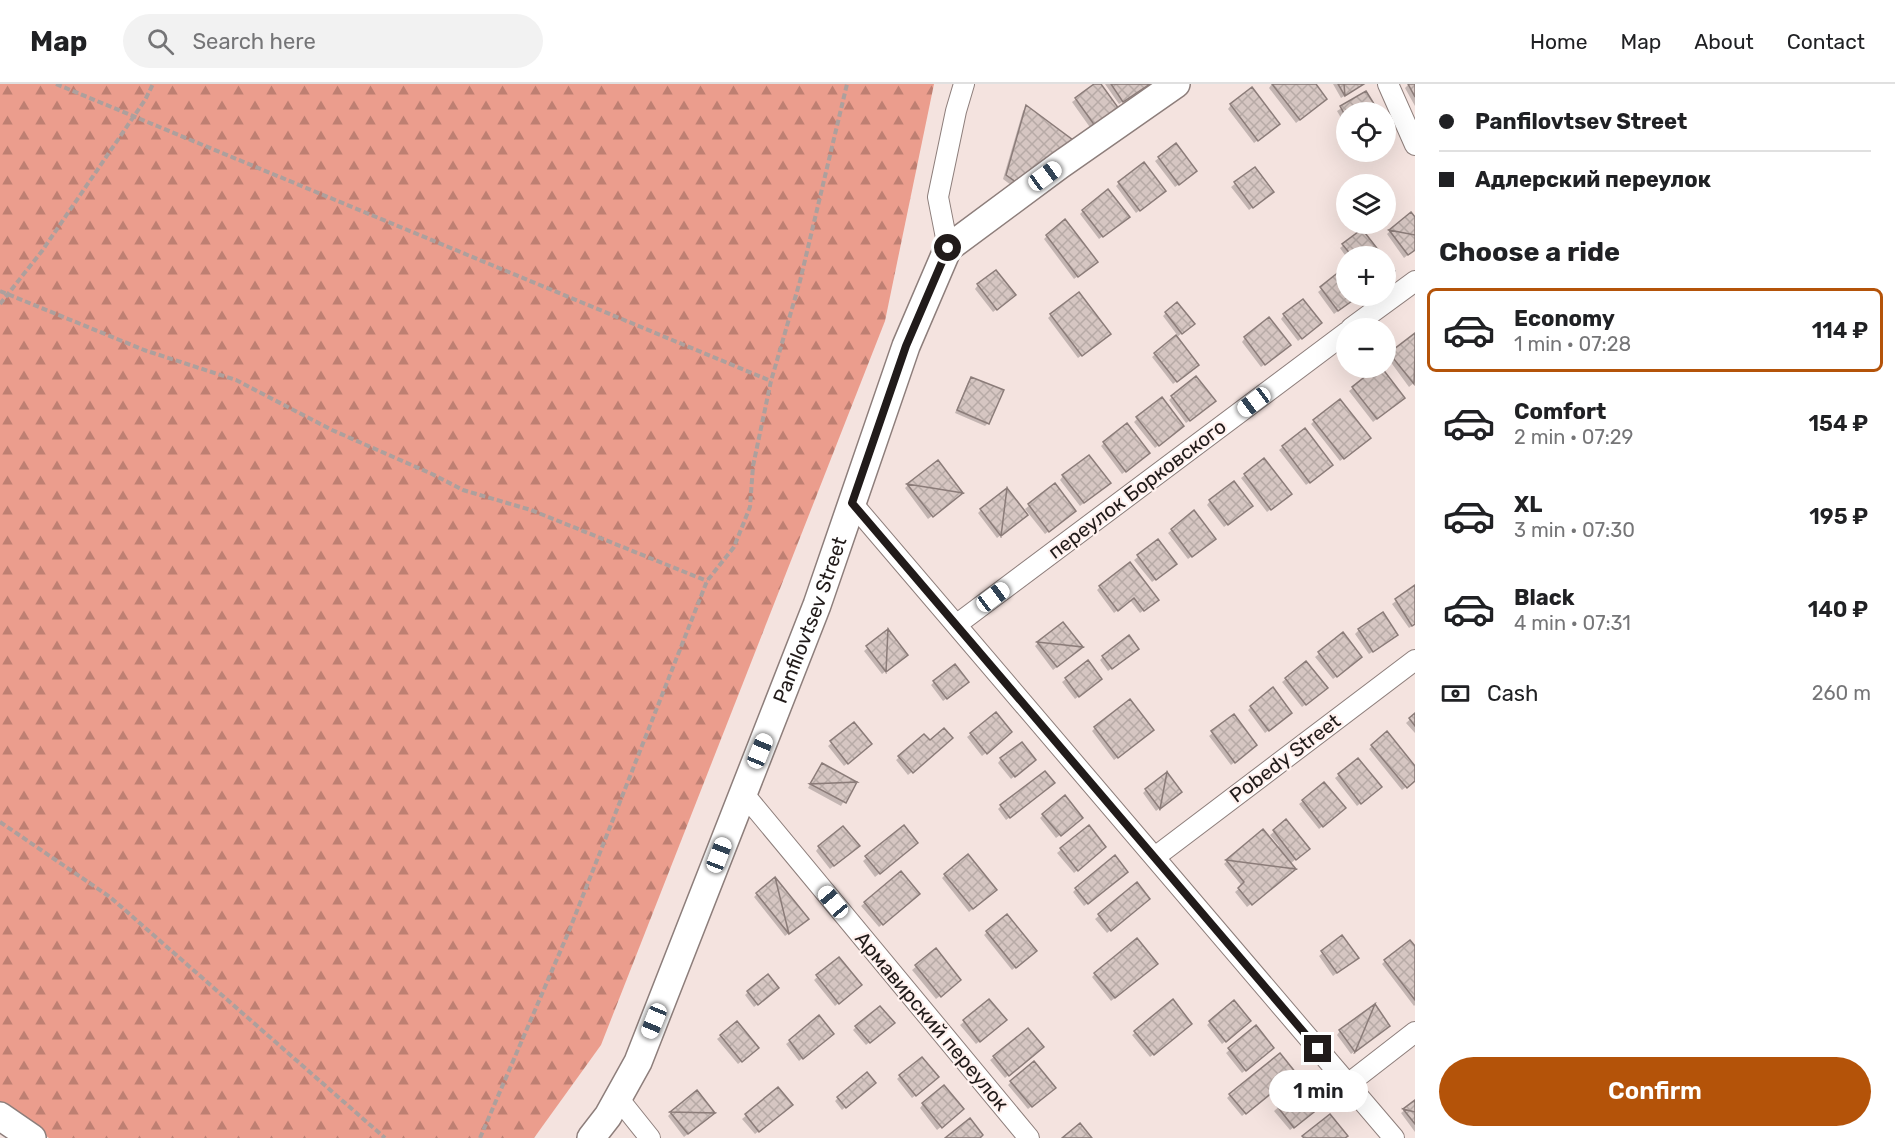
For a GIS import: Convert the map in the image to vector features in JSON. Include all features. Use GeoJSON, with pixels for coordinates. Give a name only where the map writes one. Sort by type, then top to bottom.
{"type":"FeatureCollection","features":[{"type":"Feature","properties":{"kind":"street"},"geometry":{"type":"LineString","coordinates":[[964,84],[938,197],[948,248],[1176,84]]}},
{"type":"Feature","properties":{"kind":"street"},"geometry":{"type":"LineString","coordinates":[[1388,84],[1415,144]]}},
{"type":"Feature","properties":{"kind":"street","name":"Panfilovtsev Street"},"geometry":{"type":"LineString","coordinates":[[591,1138],[608,1116],[638,1062],[817,605],[906,346],[948,248]]}},
{"type":"Feature","properties":{"kind":"street"},"geometry":{"type":"LineString","coordinates":[[1365,318],[1415,281]]}},
{"type":"Feature","properties":{"kind":"street","name":"переулок Борковского"},"geometry":{"type":"LineString","coordinates":[[956,625],[1336,340]]}},
{"type":"Feature","properties":{"kind":"street"},"geometry":{"type":"LineString","coordinates":[[852,503],[1394,1138]]}},
{"type":"Feature","properties":{"kind":"street","name":"Pobedy Street"},"geometry":{"type":"LineString","coordinates":[[1155,857],[1415,660]]}},
{"type":"Feature","properties":{"kind":"street","name":"Армавирский переулок"},"geometry":{"type":"LineString","coordinates":[[743,793],[1029,1138]]}},
{"type":"Feature","properties":{"kind":"street"},"geometry":{"type":"LineString","coordinates":[[1348,1084],[1415,1032]]}},
{"type":"Feature","properties":{"kind":"street"},"geometry":{"type":"LineString","coordinates":[[618,1098],[650,1138]]}},
{"type":"Feature","properties":{"kind":"street"},"geometry":{"type":"LineString","coordinates":[[0,1116],[32,1138]]}},
{"type":"Feature","properties":{"kind":"path"},"geometry":{"type":"LineString","coordinates":[[56,84],[771,381]]}},
{"type":"Feature","properties":{"kind":"path"},"geometry":{"type":"LineString","coordinates":[[0,304],[42,251],[134,116],[153,84]]}},
{"type":"Feature","properties":{"kind":"path"},"geometry":{"type":"LineString","coordinates":[[480,1138],[569,932],[707,580],[734,547],[750,507],[753,466],[771,381],[800,281],[847,84]]}},
{"type":"Feature","properties":{"kind":"path"},"geometry":{"type":"LineString","coordinates":[[0,291],[144,350],[236,380],[332,430],[463,490],[531,510],[707,580]]}},
{"type":"Feature","properties":{"kind":"path"},"geometry":{"type":"LineString","coordinates":[[0,822],[110,897],[385,1138]]}},
{"type":"Feature","properties":{"kind":"green space"},"geometry":{"type":"Polygon","coordinates":[[[0,84],[934,84],[885,321],[601,1045],[534,1138],[49,1138],[0,1102],[0,84]]]}},
{"type":"Feature","properties":{"kind":"building"},"geometry":{"type":"Polygon","coordinates":[[[1094,84],[1101,84],[1122,113],[1098,130],[1075,98],[1094,84]]]}},
{"type":"Feature","properties":{"kind":"building"},"geometry":{"type":"Polygon","coordinates":[[[1111,84],[1150,84],[1123,102],[1111,84]]]}},
{"type":"Feature","properties":{"kind":"building"},"geometry":{"type":"Polygon","coordinates":[[[1272,84],[1316,84],[1327,99],[1300,120],[1272,84]]]}},
{"type":"Feature","properties":{"kind":"building"},"geometry":{"type":"Polygon","coordinates":[[[1338,84],[1344,84],[1345,96],[1338,84]]]}},
{"type":"Feature","properties":{"kind":"building"},"geometry":{"type":"Polygon","coordinates":[[[1344,84],[1364,84],[1345,96],[1344,84]]]}},
{"type":"Feature","properties":{"kind":"building"},"geometry":{"type":"Polygon","coordinates":[[[1408,84],[1415,84],[1415,97],[1408,84]]]}},
{"type":"Feature","properties":{"kind":"building"},"geometry":{"type":"Polygon","coordinates":[[[1252,87],[1280,124],[1258,141],[1230,104],[1252,87]]]}},
{"type":"Feature","properties":{"kind":"building"},"geometry":{"type":"Polygon","coordinates":[[[1366,91],[1373,102],[1347,102],[1366,91]]]}},
{"type":"Feature","properties":{"kind":"building"},"geometry":{"type":"Polygon","coordinates":[[[1026,105],[1077,143],[1016,182],[1006,175],[1026,105]]]}},
{"type":"Feature","properties":{"kind":"building"},"geometry":{"type":"Polygon","coordinates":[[[1176,143],[1197,171],[1179,185],[1158,157],[1176,143]]]}},
{"type":"Feature","properties":{"kind":"building"},"geometry":{"type":"Polygon","coordinates":[[[1144,162],[1166,191],[1140,211],[1118,182],[1144,162]]]}},
{"type":"Feature","properties":{"kind":"building"},"geometry":{"type":"Polygon","coordinates":[[[1255,167],[1274,192],[1253,208],[1234,182],[1255,167]]]}},
{"type":"Feature","properties":{"kind":"building"},"geometry":{"type":"Polygon","coordinates":[[[1108,189],[1130,217],[1103,237],[1082,210],[1108,189]]]}},
{"type":"Feature","properties":{"kind":"building"},"geometry":{"type":"Polygon","coordinates":[[[1411,212],[1415,217],[1415,235],[1396,231],[1396,224],[1411,212]]]}},
{"type":"Feature","properties":{"kind":"building"},"geometry":{"type":"Polygon","coordinates":[[[1065,219],[1098,262],[1078,277],[1046,235],[1065,219]]]}},
{"type":"Feature","properties":{"kind":"building"},"geometry":{"type":"Polygon","coordinates":[[[1396,231],[1415,235],[1415,250],[1408,255],[1392,234],[1396,234],[1396,231]]]}},
{"type":"Feature","properties":{"kind":"building"},"geometry":{"type":"Polygon","coordinates":[[[1355,234],[1366,234],[1375,246],[1344,246],[1342,244],[1355,234]]]}},
{"type":"Feature","properties":{"kind":"building"},"geometry":{"type":"Polygon","coordinates":[[[996,270],[1016,295],[997,310],[977,284],[996,270]]]}},
{"type":"Feature","properties":{"kind":"building"},"geometry":{"type":"Polygon","coordinates":[[[1336,274],[1336,306],[1345,306],[1338,311],[1320,287],[1336,274]]]}},
{"type":"Feature","properties":{"kind":"building"},"geometry":{"type":"Polygon","coordinates":[[[1079,292],[1111,334],[1082,356],[1050,314],[1079,292]]]}},
{"type":"Feature","properties":{"kind":"building"},"geometry":{"type":"Polygon","coordinates":[[[1303,299],[1322,323],[1302,339],[1283,314],[1303,299]]]}},
{"type":"Feature","properties":{"kind":"building"},"geometry":{"type":"Polygon","coordinates":[[[1177,302],[1195,324],[1182,334],[1165,312],[1177,302]]]}},
{"type":"Feature","properties":{"kind":"building"},"geometry":{"type":"Polygon","coordinates":[[[1269,317],[1291,345],[1265,365],[1244,337],[1269,317]]]}},
{"type":"Feature","properties":{"kind":"building"},"geometry":{"type":"Polygon","coordinates":[[[1415,333],[1414,384],[1396,362],[1396,348],[1415,333]]]}},
{"type":"Feature","properties":{"kind":"building"},"geometry":{"type":"Polygon","coordinates":[[[1176,335],[1199,365],[1177,382],[1154,353],[1176,335]]]}},
{"type":"Feature","properties":{"kind":"building"},"geometry":{"type":"Polygon","coordinates":[[[1196,376],[1216,401],[1190,421],[1171,396],[1196,376]]]}},
{"type":"Feature","properties":{"kind":"building"},"geometry":{"type":"Polygon","coordinates":[[[971,377],[1004,390],[989,424],[957,410],[971,377]]]}},
{"type":"Feature","properties":{"kind":"building"},"geometry":{"type":"Polygon","coordinates":[[[1363,378],[1390,378],[1405,398],[1377,419],[1352,387],[1363,378]]]}},
{"type":"Feature","properties":{"kind":"building"},"geometry":{"type":"Polygon","coordinates":[[[1162,397],[1184,426],[1159,446],[1136,417],[1162,397]]]}},
{"type":"Feature","properties":{"kind":"building"},"geometry":{"type":"Polygon","coordinates":[[[1340,399],[1371,438],[1344,459],[1313,420],[1340,399]]]}},
{"type":"Feature","properties":{"kind":"building"},"geometry":{"type":"Polygon","coordinates":[[[1127,423],[1150,453],[1126,472],[1103,442],[1127,423]]]}},
{"type":"Feature","properties":{"kind":"building"},"geometry":{"type":"Polygon","coordinates":[[[1305,428],[1333,465],[1310,483],[1282,446],[1305,428]]]}},
{"type":"Feature","properties":{"kind":"building"},"geometry":{"type":"Polygon","coordinates":[[[1089,455],[1111,483],[1084,503],[1062,475],[1089,455]]]}},
{"type":"Feature","properties":{"kind":"building"},"geometry":{"type":"Polygon","coordinates":[[[1264,458],[1292,494],[1271,510],[1244,474],[1264,458]]]}},
{"type":"Feature","properties":{"kind":"building"},"geometry":{"type":"Polygon","coordinates":[[[938,460],[963,493],[907,484],[938,460]]]}},
{"type":"Feature","properties":{"kind":"building"},"geometry":{"type":"Polygon","coordinates":[[[1234,481],[1253,506],[1228,525],[1209,500],[1234,481]]]}},
{"type":"Feature","properties":{"kind":"building"},"geometry":{"type":"Polygon","coordinates":[[[1055,483],[1076,511],[1049,532],[1028,504],[1055,483]]]}},
{"type":"Feature","properties":{"kind":"building"},"geometry":{"type":"Polygon","coordinates":[[[907,484],[963,493],[933,517],[907,484]]]}},
{"type":"Feature","properties":{"kind":"building"},"geometry":{"type":"Polygon","coordinates":[[[1007,488],[1028,515],[1001,536],[1007,488]]]}},
{"type":"Feature","properties":{"kind":"building"},"geometry":{"type":"Polygon","coordinates":[[[1007,488],[1001,536],[980,509],[1007,488]]]}},
{"type":"Feature","properties":{"kind":"building"},"geometry":{"type":"Polygon","coordinates":[[[1194,510],[1216,539],[1192,557],[1171,529],[1194,510]]]}},
{"type":"Feature","properties":{"kind":"building"},"geometry":{"type":"Polygon","coordinates":[[[1158,539],[1177,564],[1156,580],[1137,555],[1158,539]]]}},
{"type":"Feature","properties":{"kind":"building"},"geometry":{"type":"Polygon","coordinates":[[[1130,562],[1159,600],[1144,611],[1134,598],[1118,611],[1099,586],[1130,562]]]}},
{"type":"Feature","properties":{"kind":"building"},"geometry":{"type":"Polygon","coordinates":[[[1415,585],[1415,624],[1412,626],[1395,599],[1415,585]]]}},
{"type":"Feature","properties":{"kind":"building"},"geometry":{"type":"Polygon","coordinates":[[[1383,612],[1398,635],[1373,652],[1358,629],[1383,612]]]}},
{"type":"Feature","properties":{"kind":"building"},"geometry":{"type":"Polygon","coordinates":[[[1063,622],[1083,647],[1037,642],[1063,622]]]}},
{"type":"Feature","properties":{"kind":"building"},"geometry":{"type":"Polygon","coordinates":[[[888,629],[908,655],[886,672],[888,629]]]}},
{"type":"Feature","properties":{"kind":"building"},"geometry":{"type":"Polygon","coordinates":[[[888,629],[886,672],[866,646],[888,629]]]}},
{"type":"Feature","properties":{"kind":"building"},"geometry":{"type":"Polygon","coordinates":[[[1343,632],[1362,657],[1337,677],[1318,652],[1343,632]]]}},
{"type":"Feature","properties":{"kind":"building"},"geometry":{"type":"Polygon","coordinates":[[[1129,635],[1139,649],[1112,669],[1102,656],[1129,635]]]}},
{"type":"Feature","properties":{"kind":"building"},"geometry":{"type":"Polygon","coordinates":[[[1037,642],[1083,647],[1057,667],[1037,642]]]}},
{"type":"Feature","properties":{"kind":"building"},"geometry":{"type":"Polygon","coordinates":[[[1088,660],[1102,679],[1079,697],[1065,678],[1088,660]]]}},
{"type":"Feature","properties":{"kind":"building"},"geometry":{"type":"Polygon","coordinates":[[[1306,661],[1328,688],[1306,705],[1285,678],[1306,661]]]}},
{"type":"Feature","properties":{"kind":"building"},"geometry":{"type":"Polygon","coordinates":[[[955,664],[969,682],[947,699],[933,681],[955,664]]]}},
{"type":"Feature","properties":{"kind":"building"},"geometry":{"type":"Polygon","coordinates":[[[1273,687],[1292,713],[1269,731],[1250,706],[1273,687]]]}},
{"type":"Feature","properties":{"kind":"building"},"geometry":{"type":"Polygon","coordinates":[[[1130,699],[1154,730],[1118,758],[1094,727],[1130,699]]]}},
{"type":"Feature","properties":{"kind":"building"},"geometry":{"type":"Polygon","coordinates":[[[996,712],[1012,732],[987,754],[970,733],[996,712]]]}},
{"type":"Feature","properties":{"kind":"building"},"geometry":{"type":"Polygon","coordinates":[[[1415,713],[1415,726],[1409,718],[1415,713]]]}},
{"type":"Feature","properties":{"kind":"building"},"geometry":{"type":"Polygon","coordinates":[[[1234,714],[1257,745],[1235,763],[1211,731],[1234,714]]]}},
{"type":"Feature","properties":{"kind":"building"},"geometry":{"type":"Polygon","coordinates":[[[854,722],[872,744],[848,764],[830,741],[854,722]]]}},
{"type":"Feature","properties":{"kind":"building"},"geometry":{"type":"Polygon","coordinates":[[[944,728],[953,738],[913,773],[898,756],[924,734],[930,740],[944,728]]]}},
{"type":"Feature","properties":{"kind":"building"},"geometry":{"type":"Polygon","coordinates":[[[1387,731],[1415,766],[1415,781],[1407,788],[1371,745],[1387,731]]]}},
{"type":"Feature","properties":{"kind":"building"},"geometry":{"type":"Polygon","coordinates":[[[1022,742],[1036,760],[1015,777],[1000,758],[1022,742]]]}},
{"type":"Feature","properties":{"kind":"building"},"geometry":{"type":"Polygon","coordinates":[[[1358,758],[1382,787],[1361,804],[1338,774],[1358,758]]]}},
{"type":"Feature","properties":{"kind":"building"},"geometry":{"type":"Polygon","coordinates":[[[822,763],[857,782],[810,784],[822,763]]]}},
{"type":"Feature","properties":{"kind":"building"},"geometry":{"type":"Polygon","coordinates":[[[1045,771],[1055,783],[1010,818],[1000,805],[1045,771]]]}},
{"type":"Feature","properties":{"kind":"building"},"geometry":{"type":"Polygon","coordinates":[[[1167,772],[1182,792],[1160,809],[1167,772]]]}},
{"type":"Feature","properties":{"kind":"building"},"geometry":{"type":"Polygon","coordinates":[[[1167,772],[1160,809],[1145,789],[1167,772]]]}},
{"type":"Feature","properties":{"kind":"building"},"geometry":{"type":"Polygon","coordinates":[[[857,782],[846,803],[810,784],[857,782]]]}},
{"type":"Feature","properties":{"kind":"building"},"geometry":{"type":"Polygon","coordinates":[[[1324,782],[1346,808],[1323,827],[1302,800],[1324,782]]]}},
{"type":"Feature","properties":{"kind":"building"},"geometry":{"type":"Polygon","coordinates":[[[1065,795],[1083,818],[1061,836],[1042,814],[1065,795]]]}},
{"type":"Feature","properties":{"kind":"building"},"geometry":{"type":"Polygon","coordinates":[[[1286,819],[1310,849],[1296,860],[1273,830],[1286,819]]]}},
{"type":"Feature","properties":{"kind":"building"},"geometry":{"type":"Polygon","coordinates":[[[904,825],[918,843],[880,874],[865,856],[904,825]]]}},
{"type":"Feature","properties":{"kind":"building"},"geometry":{"type":"Polygon","coordinates":[[[1089,825],[1106,847],[1078,871],[1060,848],[1089,825]]]}},
{"type":"Feature","properties":{"kind":"building"},"geometry":{"type":"Polygon","coordinates":[[[843,826],[860,846],[834,866],[818,846],[843,826]]]}},
{"type":"Feature","properties":{"kind":"building"},"geometry":{"type":"Polygon","coordinates":[[[1263,829],[1296,869],[1226,860],[1263,829]]]}},
{"type":"Feature","properties":{"kind":"building"},"geometry":{"type":"Polygon","coordinates":[[[968,854],[997,890],[973,909],[944,874],[968,854]]]}},
{"type":"Feature","properties":{"kind":"building"},"geometry":{"type":"Polygon","coordinates":[[[1115,855],[1128,872],[1088,904],[1075,888],[1115,855]]]}},
{"type":"Feature","properties":{"kind":"building"},"geometry":{"type":"Polygon","coordinates":[[[1226,860],[1296,869],[1252,905],[1238,888],[1244,882],[1226,860]]]}},
{"type":"Feature","properties":{"kind":"building"},"geometry":{"type":"Polygon","coordinates":[[[901,871],[920,894],[883,925],[864,902],[901,871]]]}},
{"type":"Feature","properties":{"kind":"building"},"geometry":{"type":"Polygon","coordinates":[[[775,877],[809,919],[789,934],[775,877]]]}},
{"type":"Feature","properties":{"kind":"building"},"geometry":{"type":"Polygon","coordinates":[[[775,877],[789,934],[756,893],[775,877]]]}},
{"type":"Feature","properties":{"kind":"building"},"geometry":{"type":"Polygon","coordinates":[[[1137,882],[1150,899],[1111,931],[1098,914],[1137,882]]]}},
{"type":"Feature","properties":{"kind":"building"},"geometry":{"type":"Polygon","coordinates":[[[1007,914],[1037,951],[1016,968],[986,931],[1007,914]]]}},
{"type":"Feature","properties":{"kind":"building"},"geometry":{"type":"Polygon","coordinates":[[[1342,935],[1359,958],[1337,973],[1321,951],[1342,935]]]}},
{"type":"Feature","properties":{"kind":"building"},"geometry":{"type":"Polygon","coordinates":[[[1137,938],[1158,964],[1115,998],[1094,973],[1137,938]]]}},
{"type":"Feature","properties":{"kind":"building"},"geometry":{"type":"Polygon","coordinates":[[[1410,940],[1415,946],[1415,1000],[1384,960],[1410,940]]]}},
{"type":"Feature","properties":{"kind":"building"},"geometry":{"type":"Polygon","coordinates":[[[936,948],[961,980],[941,997],[915,965],[936,948]]]}},
{"type":"Feature","properties":{"kind":"building"},"geometry":{"type":"Polygon","coordinates":[[[839,957],[862,985],[839,1004],[816,975],[839,957]]]}},
{"type":"Feature","properties":{"kind":"building"},"geometry":{"type":"Polygon","coordinates":[[[768,974],[779,988],[758,1005],[747,991],[768,974]]]}},
{"type":"Feature","properties":{"kind":"building"},"geometry":{"type":"Polygon","coordinates":[[[989,999],[1007,1020],[980,1042],[963,1020],[989,999]]]}},
{"type":"Feature","properties":{"kind":"building"},"geometry":{"type":"Polygon","coordinates":[[[1173,999],[1192,1024],[1154,1055],[1134,1031],[1173,999]]]}},
{"type":"Feature","properties":{"kind":"building"},"geometry":{"type":"Polygon","coordinates":[[[1234,1000],[1251,1021],[1226,1042],[1209,1021],[1234,1000]]]}},
{"type":"Feature","properties":{"kind":"building"},"geometry":{"type":"Polygon","coordinates":[[[1375,1004],[1390,1026],[1355,1052],[1375,1004]]]}},
{"type":"Feature","properties":{"kind":"building"},"geometry":{"type":"Polygon","coordinates":[[[1375,1004],[1355,1052],[1339,1030],[1375,1004]]]}},
{"type":"Feature","properties":{"kind":"building"},"geometry":{"type":"Polygon","coordinates":[[[880,1006],[895,1023],[870,1043],[855,1026],[880,1006]]]}},
{"type":"Feature","properties":{"kind":"building"},"geometry":{"type":"Polygon","coordinates":[[[819,1015],[834,1034],[803,1059],[789,1040],[819,1015]]]}},
{"type":"Feature","properties":{"kind":"building"},"geometry":{"type":"Polygon","coordinates":[[[737,1021],[759,1048],[742,1062],[720,1035],[737,1021]]]}},
{"type":"Feature","properties":{"kind":"building"},"geometry":{"type":"Polygon","coordinates":[[[1256,1025],[1274,1048],[1246,1071],[1228,1048],[1256,1025]]]}},
{"type":"Feature","properties":{"kind":"building"},"geometry":{"type":"Polygon","coordinates":[[[1028,1028],[1044,1047],[1009,1076],[993,1056],[1028,1028]]]}},
{"type":"Feature","properties":{"kind":"building"},"geometry":{"type":"Polygon","coordinates":[[[1280,1053],[1296,1073],[1246,1114],[1229,1094],[1280,1053]]]}},
{"type":"Feature","properties":{"kind":"building"},"geometry":{"type":"Polygon","coordinates":[[[922,1057],[939,1077],[916,1096],[899,1075],[922,1057]]]}},
{"type":"Feature","properties":{"kind":"building"},"geometry":{"type":"Polygon","coordinates":[[[1034,1061],[1056,1088],[1032,1107],[1010,1081],[1034,1061]]]}},
{"type":"Feature","properties":{"kind":"building"},"geometry":{"type":"Polygon","coordinates":[[[867,1072],[876,1083],[846,1108],[837,1097],[867,1072]]]}},
{"type":"Feature","properties":{"kind":"building"},"geometry":{"type":"Polygon","coordinates":[[[1305,1083],[1323,1105],[1294,1128],[1277,1106],[1305,1083]]]}},
{"type":"Feature","properties":{"kind":"building"},"geometry":{"type":"Polygon","coordinates":[[[944,1085],[964,1109],[942,1128],[922,1103],[944,1085]]]}},
{"type":"Feature","properties":{"kind":"building"},"geometry":{"type":"Polygon","coordinates":[[[778,1087],[793,1105],[759,1132],[745,1114],[778,1087]]]}},
{"type":"Feature","properties":{"kind":"building"},"geometry":{"type":"Polygon","coordinates":[[[697,1090],[715,1113],[670,1112],[697,1090]]]}},
{"type":"Feature","properties":{"kind":"building"},"geometry":{"type":"Polygon","coordinates":[[[1415,1100],[1415,1112],[1403,1109],[1415,1100]]]}},
{"type":"Feature","properties":{"kind":"building"},"geometry":{"type":"Polygon","coordinates":[[[1403,1109],[1415,1112],[1415,1124],[1403,1109]]]}},
{"type":"Feature","properties":{"kind":"building"},"geometry":{"type":"Polygon","coordinates":[[[670,1112],[715,1113],[688,1134],[670,1112]]]}},
{"type":"Feature","properties":{"kind":"building"},"geometry":{"type":"Polygon","coordinates":[[[1330,1114],[1348,1136],[1345,1138],[1304,1138],[1302,1136],[1330,1114]]]}},
{"type":"Feature","properties":{"kind":"building"},"geometry":{"type":"Polygon","coordinates":[[[970,1118],[983,1135],[980,1138],[945,1138],[970,1118]]]}},
{"type":"Feature","properties":{"kind":"building"},"geometry":{"type":"Polygon","coordinates":[[[1080,1123],[1092,1138],[1062,1138],[1080,1123]]]}},
{"type":"Feature","properties":{"kind":"route"},"geometry":{"type":"LineString","coordinates":[[948,248],[906,346],[852,503],[1318,1049]]}}]}
